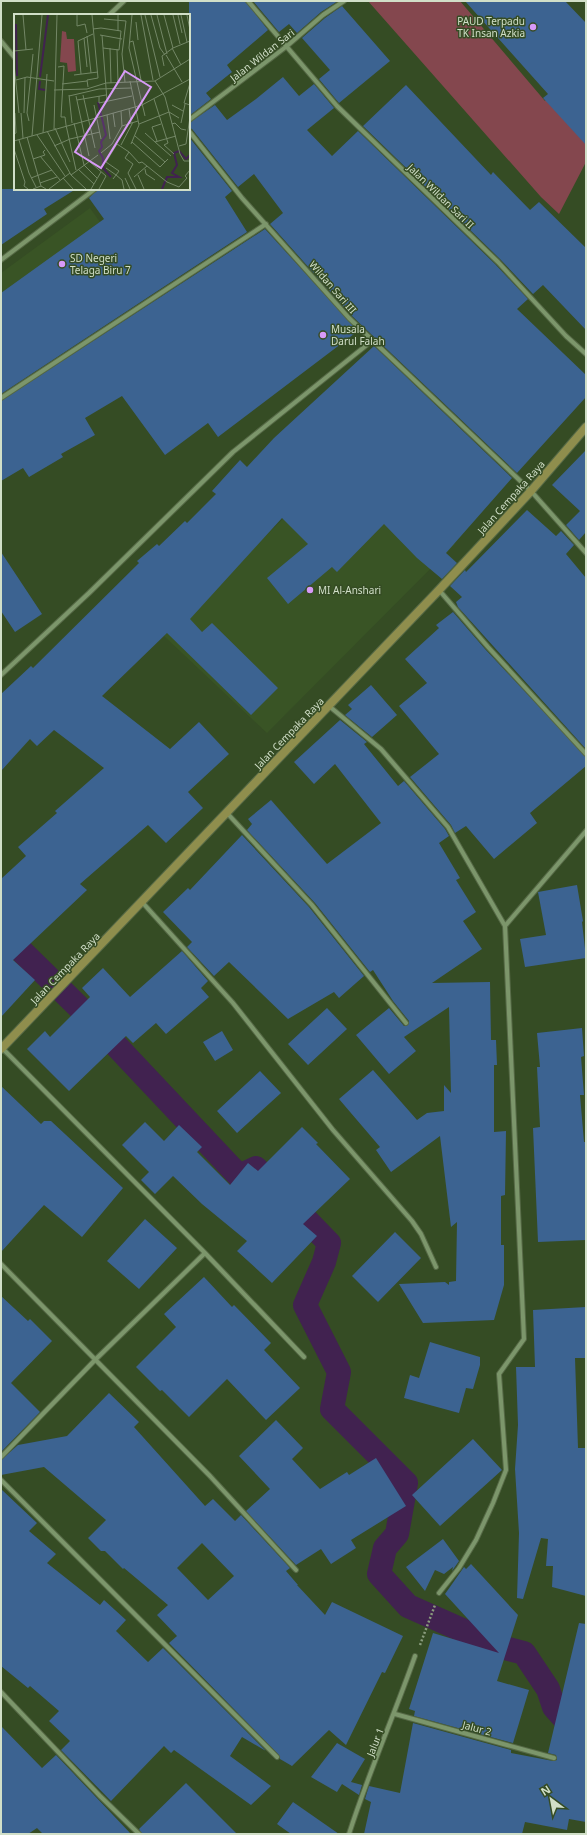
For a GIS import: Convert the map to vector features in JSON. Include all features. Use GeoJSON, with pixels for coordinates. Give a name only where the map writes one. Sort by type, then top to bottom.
{"type":"FeatureCollection","features":[{"type":"Feature","properties":{"kind":"street"},"geometry":{"type":"LineString","coordinates":[[110,14],[124,1]]}},
{"type":"Feature","properties":{"kind":"street","name":"Jalan Wildan Sari II"},"geometry":{"type":"LineString","coordinates":[[248,1],[337,106],[498,262],[566,336],[586,354]]}},
{"type":"Feature","properties":{"kind":"street","name":"Jalan Wildan Sari"},"geometry":{"type":"LineString","coordinates":[[190,119],[287,46],[323,14],[344,1]]}},
{"type":"Feature","properties":{"kind":"street"},"geometry":{"type":"LineString","coordinates":[[1,40],[14,57]]}},
{"type":"Feature","properties":{"kind":"street","name":"Wildan Sari III"},"geometry":{"type":"LineString","coordinates":[[190,132],[242,198],[350,318],[531,491],[586,553]]}},
{"type":"Feature","properties":{"kind":"street"},"geometry":{"type":"LineString","coordinates":[[1,260],[94,190]]}},
{"type":"Feature","properties":{"kind":"street"},"geometry":{"type":"LineString","coordinates":[[1,398],[266,224]]}},
{"type":"Feature","properties":{"kind":"street"},"geometry":{"type":"LineString","coordinates":[[1,675],[89,593],[233,452],[373,340]]}},
{"type":"Feature","properties":{"kind":"street","name":"Jalan Cempaka Raya"},"geometry":{"type":"LineString","coordinates":[[1,1048],[439,590],[531,491],[586,427]]}},
{"type":"Feature","properties":{"kind":"street"},"geometry":{"type":"LineString","coordinates":[[439,590],[488,647],[586,754]]}},
{"type":"Feature","properties":{"kind":"street"},"geometry":{"type":"LineString","coordinates":[[329,706],[381,749],[448,827],[505,926],[524,1340],[499,1374],[506,1470],[494,1503],[476,1540],[459,1568],[440,1593]]}},
{"type":"Feature","properties":{"kind":"street"},"geometry":{"type":"LineString","coordinates":[[227,813],[312,904],[406,1023]]}},
{"type":"Feature","properties":{"kind":"street"},"geometry":{"type":"LineString","coordinates":[[505,926],[586,832]]}},
{"type":"Feature","properties":{"kind":"street"},"geometry":{"type":"LineString","coordinates":[[142,902],[233,1003],[333,1130],[412,1221],[421,1234],[436,1267]]}},
{"type":"Feature","properties":{"kind":"street"},"geometry":{"type":"LineString","coordinates":[[1,1048],[205,1253],[304,1357]]}},
{"type":"Feature","properties":{"kind":"street"},"geometry":{"type":"LineString","coordinates":[[1,1457],[96,1359],[205,1253]]}},
{"type":"Feature","properties":{"kind":"street"},"geometry":{"type":"LineString","coordinates":[[1,1264],[210,1476],[296,1570]]}},
{"type":"Feature","properties":{"kind":"street"},"geometry":{"type":"LineString","coordinates":[[1,1480],[277,1757]]}},
{"type":"Feature","properties":{"kind":"street","name":"Jalur 1"},"geometry":{"type":"LineString","coordinates":[[349,1834],[358,1807],[395,1714],[415,1656]]}},
{"type":"Feature","properties":{"kind":"street"},"geometry":{"type":"LineString","coordinates":[[1,1692],[100,1796],[139,1834]]}},
{"type":"Feature","properties":{"kind":"street","name":"Jalur 2"},"geometry":{"type":"LineString","coordinates":[[395,1714],[554,1758]]}},
{"type":"Feature","properties":{"kind":"path"},"geometry":{"type":"LineString","coordinates":[[415,1656],[440,1593]]}},
{"type":"Feature","properties":{"kind":"shaded area"},"geometry":{"type":"Polygon","coordinates":[[[368,1],[460,1],[545,101],[586,67],[586,162],[559,214],[541,197],[368,1]]]}},
{"type":"Feature","properties":{"kind":"shaded area","name":"SD Negeri Telaga Biru 7"},"geometry":{"type":"Polygon","coordinates":[[[90,208],[123,254],[1,337],[1,273],[90,208]]]}},
{"type":"Feature","properties":{"kind":"shaded area","name":"MI Al-Anshari"},"geometry":{"type":"Polygon","coordinates":[[[358,445],[455,544],[267,733],[164,636],[358,445]]]}},
{"type":"Feature","properties":{"kind":"building"},"geometry":{"type":"Polygon","coordinates":[[[189,1],[245,1],[268,30],[227,65],[232,72],[206,93],[211,99],[190,115],[190,14],[189,1]]]}},
{"type":"Feature","properties":{"kind":"building"},"geometry":{"type":"Polygon","coordinates":[[[253,1],[338,1],[321,12],[297,33],[289,24],[279,32],[253,1]]]}},
{"type":"Feature","properties":{"kind":"building","name":"PAUD Terpadu TK Insan Azkia"},"geometry":{"type":"Polygon","coordinates":[[[465,1],[565,1],[586,23],[586,145],[543,98],[548,94],[465,1]]]}},
{"type":"Feature","properties":{"kind":"building"},"geometry":{"type":"Polygon","coordinates":[[[342,6],[390,61],[339,103],[319,79],[330,70],[302,38],[325,18],[342,6]]]}},
{"type":"Feature","properties":{"kind":"building"},"geometry":{"type":"Polygon","coordinates":[[[283,77],[299,96],[314,84],[334,108],[307,130],[332,156],[358,131],[495,264],[528,299],[517,309],[586,375],[586,397],[517,473],[352,316],[270,224],[283,213],[254,174],[238,187],[190,128],[190,122],[215,105],[227,120],[283,77]]]}},
{"type":"Feature","properties":{"kind":"building"},"geometry":{"type":"Polygon","coordinates":[[[406,85],[491,175],[493,172],[530,210],[539,202],[586,248],[586,330],[543,285],[533,294],[500,259],[363,126],[406,85]]]}},
{"type":"Feature","properties":{"kind":"building"},"geometry":{"type":"Polygon","coordinates":[[[190,138],[232,191],[225,197],[247,232],[1,394],[1,293],[104,219],[89,198],[97,190],[190,190],[190,138]]]}},
{"type":"Feature","properties":{"kind":"building"},"geometry":{"type":"Polygon","coordinates":[[[1,189],[74,190],[44,209],[47,214],[1,245],[1,189]]]}},
{"type":"Feature","properties":{"kind":"building"},"geometry":{"type":"Polygon","coordinates":[[[265,229],[358,331],[218,437],[208,423],[165,455],[122,396],[85,418],[95,435],[61,454],[63,457],[29,477],[23,468],[1,481],[1,401],[265,229]]]}},
{"type":"Feature","properties":{"kind":"building"},"geometry":{"type":"Polygon","coordinates":[[[374,346],[512,478],[446,553],[457,563],[442,579],[417,558],[384,524],[337,572],[332,567],[288,604],[267,578],[308,544],[282,518],[190,619],[202,632],[212,623],[278,688],[251,715],[167,633],[102,696],[170,749],[199,722],[229,754],[188,792],[203,808],[166,843],[148,825],[80,884],[87,890],[13,960],[35,980],[1,1017],[1,879],[26,856],[18,847],[57,813],[55,811],[104,768],[54,730],[37,746],[30,739],[1,771],[1,694],[31,666],[33,668],[139,563],[137,561],[157,544],[159,546],[185,521],[187,523],[216,494],[212,491],[240,460],[247,467],[274,438],[374,346]]]}},
{"type":"Feature","properties":{"kind":"building"},"geometry":{"type":"Polygon","coordinates":[[[586,450],[586,532],[579,540],[566,525],[580,511],[552,485],[586,450]]]}},
{"type":"Feature","properties":{"kind":"building"},"geometry":{"type":"Polygon","coordinates":[[[527,510],[556,536],[561,531],[574,545],[566,554],[586,578],[586,749],[458,607],[456,602],[462,597],[450,586],[465,570],[466,572],[527,510]]]}},
{"type":"Feature","properties":{"kind":"building"},"geometry":{"type":"Polygon","coordinates":[[[1,552],[42,614],[15,632],[1,611],[1,552]]]}},
{"type":"Feature","properties":{"kind":"building"},"geometry":{"type":"Polygon","coordinates":[[[453,612],[485,649],[586,757],[586,766],[530,813],[537,823],[494,859],[466,826],[455,833],[451,825],[410,777],[439,754],[399,706],[427,683],[405,659],[439,628],[436,625],[453,612]]]}},
{"type":"Feature","properties":{"kind":"building"},"geometry":{"type":"Polygon","coordinates":[[[371,685],[397,715],[372,737],[345,715],[352,709],[348,705],[371,685]]]}},
{"type":"Feature","properties":{"kind":"building"},"geometry":{"type":"Polygon","coordinates":[[[340,720],[367,742],[364,744],[398,786],[404,781],[445,829],[449,836],[439,843],[460,878],[456,880],[476,912],[463,921],[482,949],[432,983],[490,982],[491,1040],[496,1040],[497,1065],[494,1065],[494,1132],[506,1131],[505,1195],[501,1196],[501,1245],[504,1245],[504,1285],[494,1320],[423,1323],[399,1284],[445,1282],[449,1285],[449,1282],[456,1281],[457,1222],[451,1227],[440,1136],[391,1172],[376,1150],[380,1147],[339,1099],[373,1070],[417,1120],[427,1113],[444,1111],[444,1085],[451,1093],[449,1007],[404,1037],[416,1051],[389,1074],[356,1035],[389,1008],[404,1026],[408,1025],[409,1021],[393,1001],[373,970],[370,972],[315,903],[247,830],[252,824],[248,819],[271,800],[327,864],[381,823],[335,764],[314,784],[294,762],[340,720]]]}},
{"type":"Feature","properties":{"kind":"building"},"geometry":{"type":"Polygon","coordinates":[[[242,835],[309,907],[364,976],[339,998],[334,992],[288,1019],[229,962],[214,976],[187,947],[192,942],[163,912],[188,888],[190,890],[242,835]]]}},
{"type":"Feature","properties":{"kind":"building"},"geometry":{"type":"Polygon","coordinates":[[[577,885],[583,921],[586,958],[525,967],[520,939],[546,935],[538,892],[577,885]]]}},
{"type":"Feature","properties":{"kind":"building"},"geometry":{"type":"Polygon","coordinates":[[[182,951],[208,981],[201,988],[209,997],[166,1034],[156,1023],[133,1043],[126,1036],[69,1091],[27,1049],[45,1031],[50,1037],[90,997],[82,988],[103,968],[130,997],[182,951]]]}},
{"type":"Feature","properties":{"kind":"building"},"geometry":{"type":"Polygon","coordinates":[[[327,1008],[347,1029],[308,1065],[288,1044],[327,1008]]]}},
{"type":"Feature","properties":{"kind":"building"},"geometry":{"type":"Polygon","coordinates":[[[582,1028],[584,1056],[581,1057],[584,1095],[580,1095],[584,1142],[586,1142],[586,1240],[538,1242],[533,1128],[540,1127],[537,1067],[540,1067],[537,1033],[582,1028]]]}},
{"type":"Feature","properties":{"kind":"building"},"geometry":{"type":"Polygon","coordinates":[[[222,1031],[233,1050],[215,1061],[203,1042],[222,1031]]]}},
{"type":"Feature","properties":{"kind":"building"},"geometry":{"type":"Polygon","coordinates":[[[260,1071],[281,1093],[237,1133],[217,1111],[260,1071]]]}},
{"type":"Feature","properties":{"kind":"building"},"geometry":{"type":"Polygon","coordinates":[[[1,1086],[41,1124],[44,1121],[51,1121],[123,1188],[82,1237],[44,1205],[1,1252],[1,1086]]]}},
{"type":"Feature","properties":{"kind":"building"},"geometry":{"type":"Polygon","coordinates":[[[145,1122],[164,1141],[179,1125],[202,1147],[197,1152],[230,1185],[248,1163],[258,1171],[302,1127],[318,1143],[316,1144],[350,1179],[303,1224],[317,1236],[272,1283],[237,1251],[247,1241],[202,1204],[173,1176],[155,1194],[141,1180],[149,1172],[122,1145],[145,1122]]]}},
{"type":"Feature","properties":{"kind":"building"},"geometry":{"type":"Polygon","coordinates":[[[145,1219],[177,1248],[139,1289],[107,1261],[145,1219]]]}},
{"type":"Feature","properties":{"kind":"building"},"geometry":{"type":"Polygon","coordinates":[[[395,1232],[421,1258],[378,1302],[352,1276],[395,1232]]]}},
{"type":"Feature","properties":{"kind":"building"},"geometry":{"type":"Polygon","coordinates":[[[204,1277],[232,1307],[234,1305],[271,1343],[264,1350],[300,1388],[266,1420],[227,1379],[189,1417],[136,1367],[176,1327],[164,1314],[204,1277]]]}},
{"type":"Feature","properties":{"kind":"building"},"geometry":{"type":"Polygon","coordinates":[[[1,1296],[28,1321],[30,1319],[52,1341],[11,1383],[40,1412],[1,1452],[1,1296]]]}},
{"type":"Feature","properties":{"kind":"building"},"geometry":{"type":"Polygon","coordinates":[[[586,1307],[586,1358],[575,1358],[578,1448],[586,1448],[586,1596],[552,1587],[553,1566],[546,1566],[548,1539],[541,1538],[523,1599],[517,1598],[519,1533],[515,1469],[518,1425],[516,1367],[535,1367],[533,1310],[586,1307]]]}},
{"type":"Feature","properties":{"kind":"building"},"geometry":{"type":"Polygon","coordinates":[[[430,1342],[480,1357],[480,1365],[473,1389],[466,1388],[459,1413],[404,1398],[410,1375],[419,1378],[430,1342]]]}},
{"type":"Feature","properties":{"kind":"building"},"geometry":{"type":"Polygon","coordinates":[[[109,1393],[139,1422],[134,1427],[205,1506],[213,1499],[235,1521],[241,1515],[290,1568],[286,1571],[325,1615],[332,1602],[403,1636],[385,1673],[382,1672],[346,1745],[329,1730],[292,1766],[280,1759],[279,1755],[169,1643],[177,1636],[157,1615],[168,1605],[124,1568],[123,1569],[105,1551],[101,1551],[88,1538],[106,1520],[44,1467],[1,1475],[1,1460],[18,1445],[67,1436],[109,1393]],[[202,1543],[177,1568],[208,1600],[234,1576],[202,1543]]]}},
{"type":"Feature","properties":{"kind":"building"},"geometry":{"type":"Polygon","coordinates":[[[276,1420],[303,1448],[292,1459],[320,1489],[347,1472],[349,1475],[376,1458],[406,1506],[351,1540],[356,1548],[331,1564],[321,1549],[296,1565],[246,1511],[270,1489],[239,1456],[276,1420]]]}},
{"type":"Feature","properties":{"kind":"building"},"geometry":{"type":"Polygon","coordinates":[[[473,1439],[502,1470],[440,1526],[412,1495],[473,1439]]]}},
{"type":"Feature","properties":{"kind":"building"},"geometry":{"type":"Polygon","coordinates":[[[1,1489],[37,1523],[29,1531],[56,1554],[47,1563],[100,1605],[104,1600],[126,1620],[116,1631],[148,1662],[163,1648],[266,1751],[242,1737],[230,1756],[271,1786],[251,1805],[174,1750],[171,1753],[164,1746],[111,1801],[61,1750],[70,1741],[49,1721],[59,1711],[30,1686],[28,1688],[1,1666],[1,1489]]]}},
{"type":"Feature","properties":{"kind":"building"},"geometry":{"type":"Polygon","coordinates":[[[443,1539],[459,1561],[452,1571],[453,1567],[444,1574],[435,1570],[425,1591],[406,1567],[443,1539]]]}},
{"type":"Feature","properties":{"kind":"building"},"geometry":{"type":"Polygon","coordinates":[[[471,1564],[518,1615],[497,1681],[529,1690],[513,1743],[414,1716],[415,1711],[409,1709],[433,1633],[499,1653],[445,1594],[464,1567],[466,1569],[471,1564]]]}},
{"type":"Feature","properties":{"kind":"building"},"geometry":{"type":"Polygon","coordinates":[[[579,1623],[586,1624],[586,1822],[569,1819],[567,1830],[525,1822],[522,1834],[364,1834],[371,1802],[365,1799],[369,1786],[400,1793],[413,1723],[511,1750],[511,1753],[553,1761],[557,1760],[556,1755],[548,1753],[579,1623]]]}},
{"type":"Feature","properties":{"kind":"building"},"geometry":{"type":"Polygon","coordinates":[[[1,1726],[42,1768],[56,1755],[131,1834],[43,1834],[37,1828],[28,1834],[1,1834],[1,1726]]]}},
{"type":"Feature","properties":{"kind":"building"},"geometry":{"type":"Polygon","coordinates":[[[337,1743],[365,1759],[351,1782],[362,1785],[359,1795],[342,1784],[337,1792],[311,1777],[337,1743]]]}},
{"type":"Feature","properties":{"kind":"building"},"geometry":{"type":"Polygon","coordinates":[[[186,1783],[237,1834],[142,1834],[139,1829],[186,1783]]]}},
{"type":"Feature","properties":{"kind":"building"},"geometry":{"type":"Polygon","coordinates":[[[293,1802],[339,1834],[291,1834],[277,1824],[293,1802]]]}},
{"type":"Feature","properties":{"kind":"waterway"},"geometry":{"type":"LineString","coordinates":[[1,931],[92,1020],[239,1176],[256,1168],[329,1243],[324,1262],[305,1305],[339,1372],[332,1409],[406,1483],[397,1534],[385,1548],[379,1574],[408,1606],[462,1630],[486,1643],[524,1653],[548,1689],[554,1707],[586,1743]]}},
{"type":"Feature","properties":{"kind":"place","name":"PAUD Terpadu TK Insan Azkia"},"geometry":{"type":"Point","coordinates":[533,27]}},
{"type":"Feature","properties":{"kind":"place","name":"SD Negeri Telaga Biru 7"},"geometry":{"type":"Point","coordinates":[62,264]}},
{"type":"Feature","properties":{"kind":"place","name":"Musala Darul Falah"},"geometry":{"type":"Point","coordinates":[323,335]}},
{"type":"Feature","properties":{"kind":"place","name":"MI Al-Anshari"},"geometry":{"type":"Point","coordinates":[310,590]}}]}
